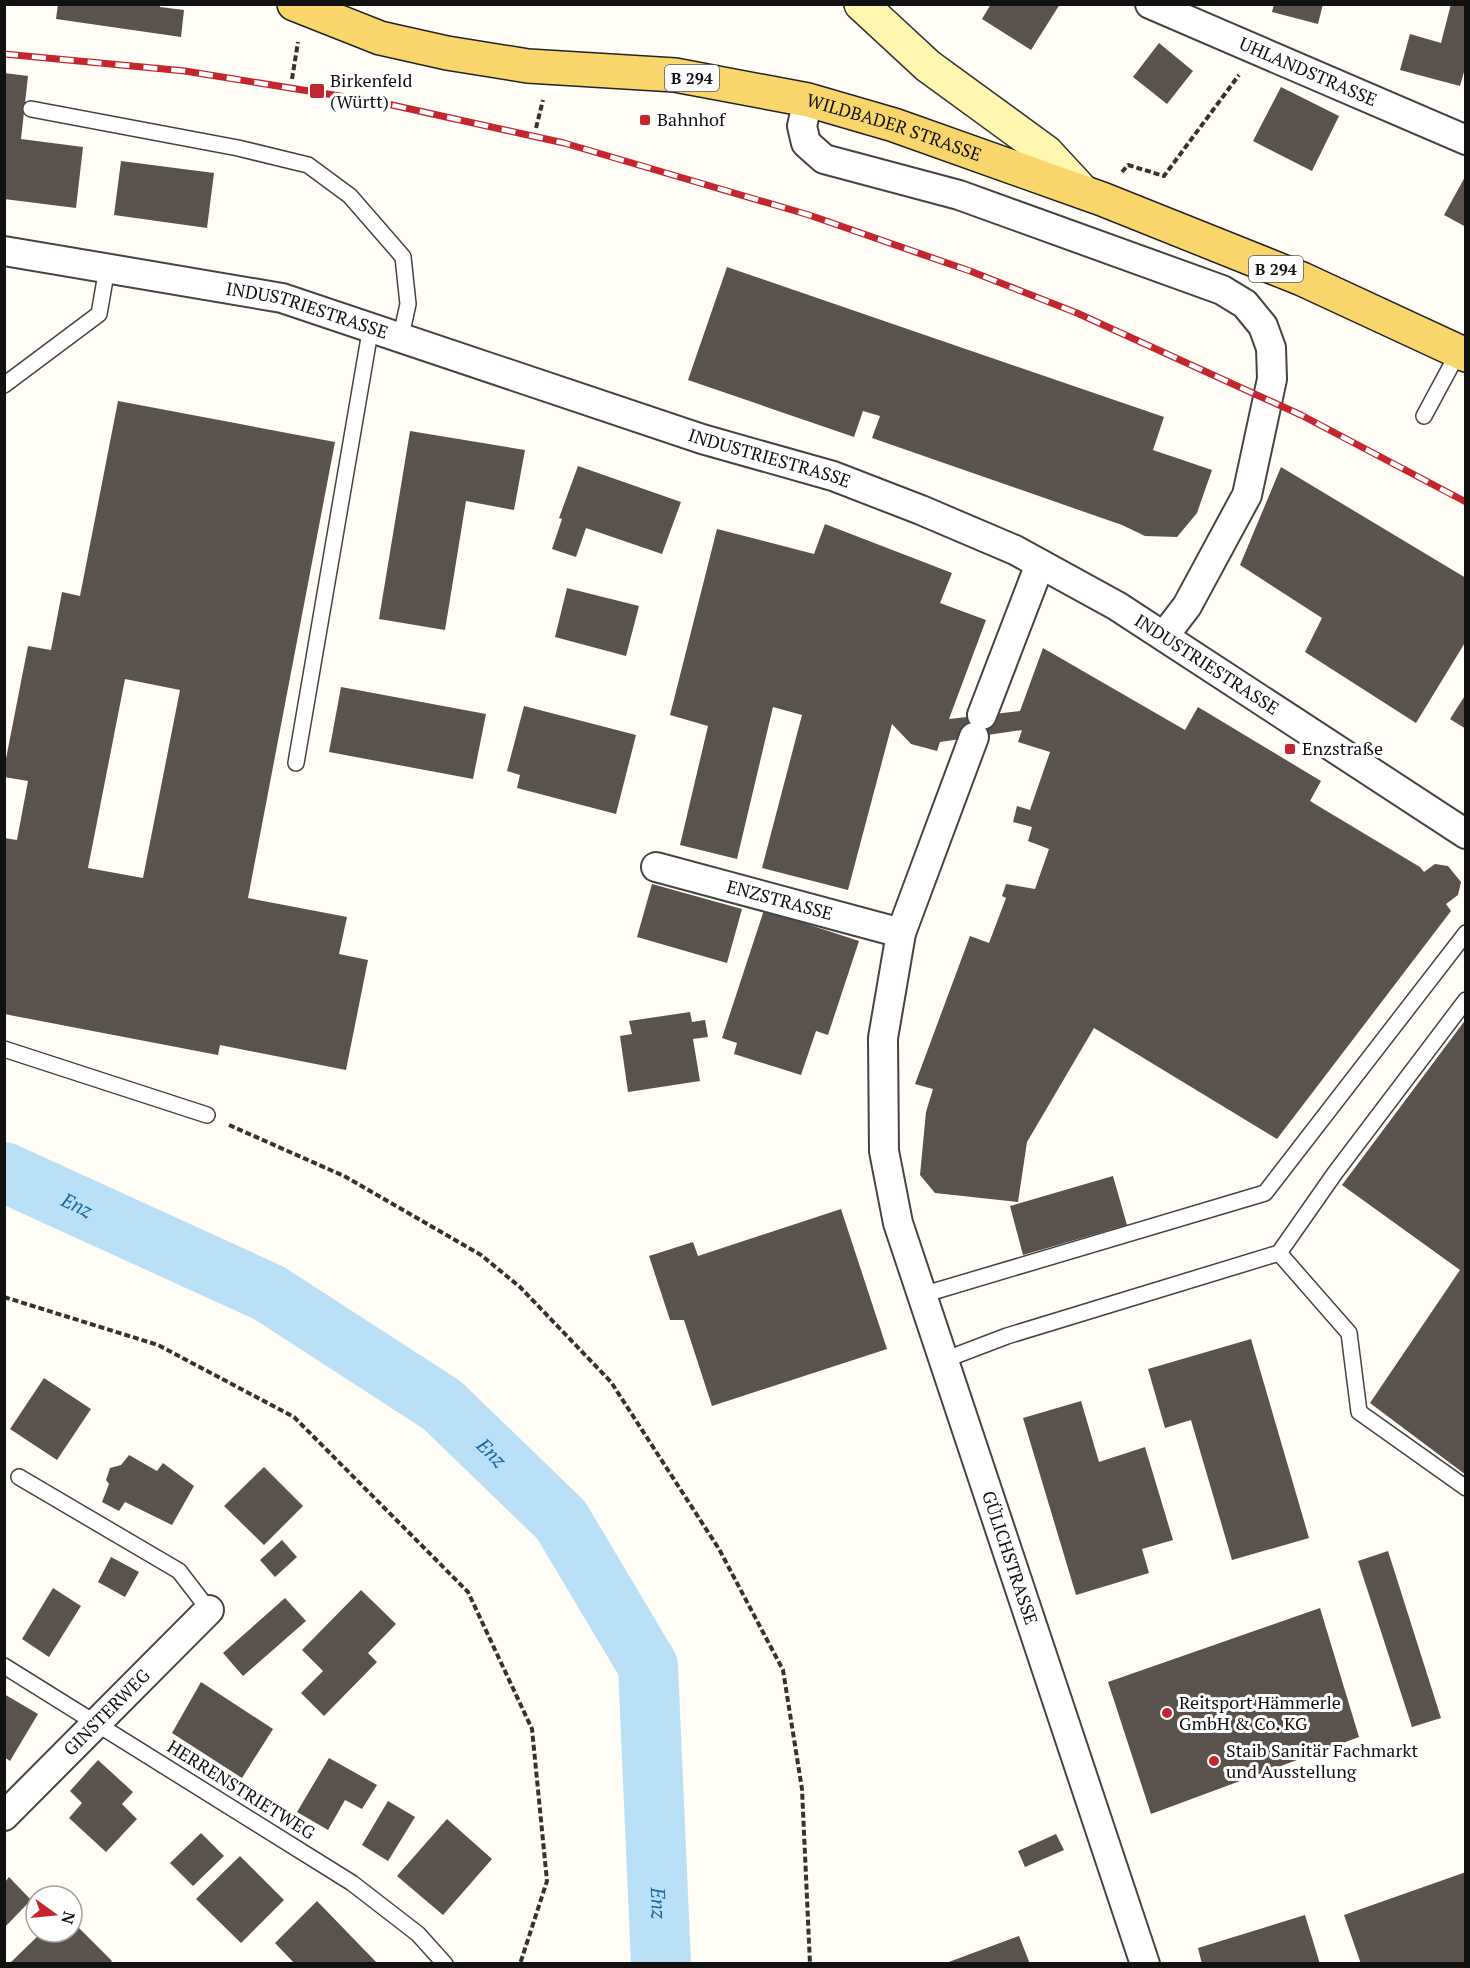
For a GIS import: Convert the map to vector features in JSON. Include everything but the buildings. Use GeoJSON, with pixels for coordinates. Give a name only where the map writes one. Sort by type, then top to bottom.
{"type":"FeatureCollection","features":[{"type":"Feature","properties":{"kind":"main road","name":"WILDBADER STRASSE"},"geometry":{"type":"LineString","coordinates":[[294,4],[380,38],[447,53],[528,66],[675,75],[808,100],[894,125],[1083,192],[1302,279],[1462,353]]}},
{"type":"Feature","properties":{"kind":"main road"},"geometry":{"type":"LineString","coordinates":[[861,4],[928,66],[1046,152],[1083,192]]}},
{"type":"Feature","properties":{"kind":"street","name":"UHLANDSTRASSE"},"geometry":{"type":"LineString","coordinates":[[1150,4],[1466,140]]}},
{"type":"Feature","properties":{"kind":"street"},"geometry":{"type":"LineString","coordinates":[[808,100],[802,126],[806,143],[824,159],[959,195],[1222,290],[1245,304],[1263,326],[1271,348],[1272,379],[1247,495],[1187,606],[1164,636]]}},
{"type":"Feature","properties":{"kind":"street","name":"INDUSTRIESTRASSE"},"geometry":{"type":"LineString","coordinates":[[4,251],[282,298],[401,336],[702,439],[833,476],[932,515],[1040,564],[1118,606],[1466,834]]}},
{"type":"Feature","properties":{"kind":"street"},"geometry":{"type":"LineString","coordinates":[[901,933],[1040,564]]}},
{"type":"Feature","properties":{"kind":"street","name":"ENZSTRASSE"},"geometry":{"type":"LineString","coordinates":[[656,867],[901,933]]}},
{"type":"Feature","properties":{"kind":"street","name":"GÜLICHSTRASSE"},"geometry":{"type":"LineString","coordinates":[[901,933],[883,1038],[884,1150],[898,1223],[1145,1964]]}},
{"type":"Feature","properties":{"kind":"street","name":"GINSTERWEG"},"geometry":{"type":"LineString","coordinates":[[4,1816],[208,1610]]}},
{"type":"Feature","properties":{"kind":"lane"},"geometry":{"type":"LineString","coordinates":[[31,109],[238,148],[308,165],[351,196],[404,257],[408,304],[401,336]]}},
{"type":"Feature","properties":{"kind":"lane"},"geometry":{"type":"LineString","coordinates":[[4,386],[99,314],[107,268]]}},
{"type":"Feature","properties":{"kind":"lane"},"geometry":{"type":"LineString","coordinates":[[296,763],[370,326]]}},
{"type":"Feature","properties":{"kind":"lane"},"geometry":{"type":"LineString","coordinates":[[1424,416],[1462,353]]}},
{"type":"Feature","properties":{"kind":"lane"},"geometry":{"type":"LineString","coordinates":[[922,1295],[1265,1193],[1466,933]]}},
{"type":"Feature","properties":{"kind":"lane"},"geometry":{"type":"LineString","coordinates":[[944,1360],[1007,1336],[1278,1253],[1335,1173],[1466,1000]]}},
{"type":"Feature","properties":{"kind":"lane"},"geometry":{"type":"LineString","coordinates":[[4,1049],[207,1115]]}},
{"type":"Feature","properties":{"kind":"lane"},"geometry":{"type":"LineString","coordinates":[[1278,1253],[1348,1333],[1359,1412],[1466,1488]]}},
{"type":"Feature","properties":{"kind":"lane"},"geometry":{"type":"LineString","coordinates":[[19,1477],[179,1571],[208,1610]]}},
{"type":"Feature","properties":{"kind":"lane","name":"HERRENSTRIETWEG"},"geometry":{"type":"LineString","coordinates":[[4,1666],[352,1883],[417,1934],[445,1964]]}},
{"type":"Feature","properties":{"kind":"path"},"geometry":{"type":"LineString","coordinates":[[292,79],[298,41]]}},
{"type":"Feature","properties":{"kind":"path"},"geometry":{"type":"LineString","coordinates":[[1128,165],[1164,176],[1257,51]]}},
{"type":"Feature","properties":{"kind":"path"},"geometry":{"type":"LineString","coordinates":[[536,128],[543,97]]}},
{"type":"Feature","properties":{"kind":"path"},"geometry":{"type":"LineString","coordinates":[[207,1115],[344,1176],[481,1255],[520,1287],[611,1382],[719,1549],[783,1670],[795,1732],[802,1789],[810,1964]]}},
{"type":"Feature","properties":{"kind":"path"},"geometry":{"type":"LineString","coordinates":[[4,1297],[158,1345],[294,1417],[468,1592],[531,1729],[548,1881],[520,1964]]}},
{"type":"Feature","properties":{"kind":"waterway","name":"Enz"},"geometry":{"type":"LineString","coordinates":[[4,1172],[269,1293],[442,1405],[561,1520],[648,1666],[661,1964]]}},
{"type":"Feature","properties":{"kind":"railway"},"geometry":{"type":"LineString","coordinates":[[4,54],[185,71],[383,103],[564,143],[809,215],[970,271],[1077,313],[1301,415],[1466,502]]}},
{"type":"Feature","properties":{"kind":"place","name":"Birkenfeld (Württ)"},"geometry":{"type":"Point","coordinates":[317,91]}},
{"type":"Feature","properties":{"kind":"place","name":"Bahnhof"},"geometry":{"type":"Point","coordinates":[645,120]}},
{"type":"Feature","properties":{"kind":"place","name":"Enzstraße"},"geometry":{"type":"Point","coordinates":[1290,749]}},
{"type":"Feature","properties":{"kind":"place","name":"Reitsport Hämmerle GmbH & Co. KG"},"geometry":{"type":"Point","coordinates":[1167,1713]}},
{"type":"Feature","properties":{"kind":"place","name":"Staib Sanitär Fachmarkt und Ausstellung"},"geometry":{"type":"Point","coordinates":[1214,1761]}}]}
